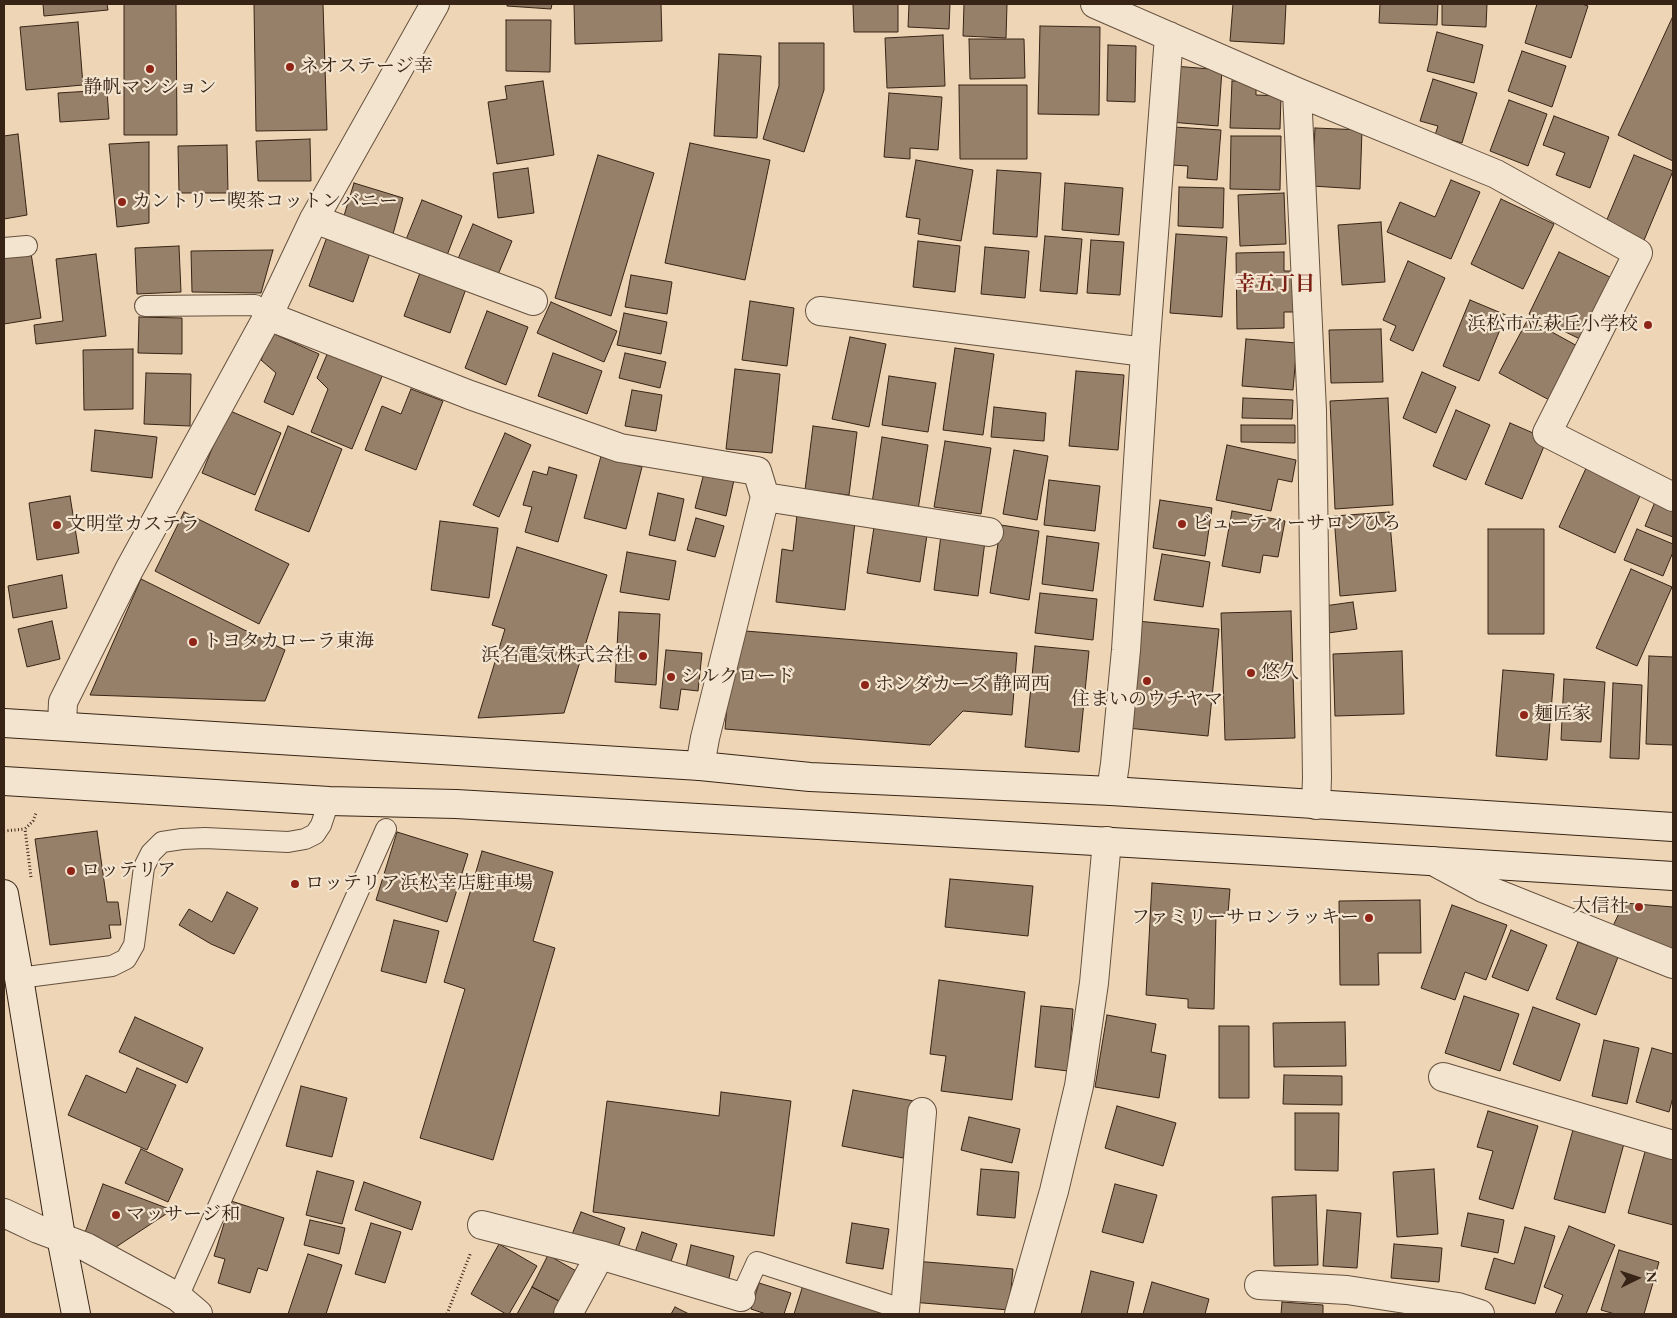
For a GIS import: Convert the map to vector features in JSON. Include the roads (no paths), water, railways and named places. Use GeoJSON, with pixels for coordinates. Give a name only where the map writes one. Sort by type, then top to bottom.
{"type":"FeatureCollection","features":[{"type":"Feature","properties":{"kind":"street"},"geometry":{"type":"LineString","coordinates":[[62,725],[63,702],[129,570],[268,316],[314,219],[435,4]]}},
{"type":"Feature","properties":{"kind":"street"},"geometry":{"type":"LineString","coordinates":[[1095,4],[1297,92],[1496,174],[1638,253],[1547,433],[1673,497]]}},
{"type":"Feature","properties":{"kind":"street"},"geometry":{"type":"LineString","coordinates":[[1111,791],[1126,650],[1145,352],[1169,36]]}},
{"type":"Feature","properties":{"kind":"street"},"geometry":{"type":"LineString","coordinates":[[1297,92],[1312,411],[1316,805]]}},
{"type":"Feature","properties":{"kind":"street"},"geometry":{"type":"LineString","coordinates":[[314,219],[533,301]]}},
{"type":"Feature","properties":{"kind":"street"},"geometry":{"type":"LineString","coordinates":[[820,312],[1145,352]]}},
{"type":"Feature","properties":{"kind":"street"},"geometry":{"type":"LineString","coordinates":[[268,316],[470,395],[620,448],[757,471],[765,497],[705,738],[700,766]]}},
{"type":"Feature","properties":{"kind":"street"},"geometry":{"type":"LineString","coordinates":[[765,497],[989,532]]}},
{"type":"Feature","properties":{"kind":"street"},"geometry":{"type":"LineString","coordinates":[[4,722],[700,766],[810,777],[1111,791],[1673,827]]}},
{"type":"Feature","properties":{"kind":"street"},"geometry":{"type":"LineString","coordinates":[[4,780],[329,801],[456,804],[1107,841],[1673,876]]}},
{"type":"Feature","properties":{"kind":"street"},"geometry":{"type":"LineString","coordinates":[[1019,1314],[1054,1192],[1079,1086],[1094,983],[1107,841]]}},
{"type":"Feature","properties":{"kind":"street"},"geometry":{"type":"LineString","coordinates":[[1432,861],[1483,888],[1673,964]]}},
{"type":"Feature","properties":{"kind":"street"},"geometry":{"type":"LineString","coordinates":[[4,894],[61,1237],[76,1314]]}},
{"type":"Feature","properties":{"kind":"street"},"geometry":{"type":"LineString","coordinates":[[1443,1077],[1673,1146]]}},
{"type":"Feature","properties":{"kind":"street"},"geometry":{"type":"LineString","coordinates":[[904,1312],[922,1112]]}},
{"type":"Feature","properties":{"kind":"street"},"geometry":{"type":"LineString","coordinates":[[4,1213],[38,1230],[86,1247],[188,1306]]}},
{"type":"Feature","properties":{"kind":"street"},"geometry":{"type":"LineString","coordinates":[[482,1225],[600,1255],[741,1297]]}},
{"type":"Feature","properties":{"kind":"street"},"geometry":{"type":"LineString","coordinates":[[568,1314],[600,1255]]}},
{"type":"Feature","properties":{"kind":"street"},"geometry":{"type":"LineString","coordinates":[[1259,1285],[1348,1302],[1458,1307],[1480,1314]]}},
{"type":"Feature","properties":{"kind":"lane"},"geometry":{"type":"LineString","coordinates":[[4,248],[27,246]]}},
{"type":"Feature","properties":{"kind":"lane"},"geometry":{"type":"LineString","coordinates":[[146,306],[255,305],[268,316]]}},
{"type":"Feature","properties":{"kind":"lane"},"geometry":{"type":"LineString","coordinates":[[19,978],[112,966],[126,959],[134,945],[144,867],[151,852],[162,842],[205,838],[288,842],[304,839],[315,834],[321,825],[329,801]]}},
{"type":"Feature","properties":{"kind":"lane"},"geometry":{"type":"LineString","coordinates":[[188,1306],[386,829]]}},
{"type":"Feature","properties":{"kind":"lane"},"geometry":{"type":"LineString","coordinates":[[741,1297],[757,1262],[904,1312]]}},
{"type":"Feature","properties":{"kind":"place","name":"ネオステージ幸"},"geometry":{"type":"Point","coordinates":[290,67]}},
{"type":"Feature","properties":{"kind":"place","name":"静帆マンション"},"geometry":{"type":"Point","coordinates":[150,69]}},
{"type":"Feature","properties":{"kind":"place","name":"カントリー喫茶コットンバニー"},"geometry":{"type":"Point","coordinates":[122,202]}},
{"type":"Feature","properties":{"kind":"place","name":"浜松市立萩丘小学校"},"geometry":{"type":"Point","coordinates":[1648,325]}},
{"type":"Feature","properties":{"kind":"place","name":"ビューティーサロンひろ"},"geometry":{"type":"Point","coordinates":[1182,524]}},
{"type":"Feature","properties":{"kind":"place","name":"文明堂カステラ"},"geometry":{"type":"Point","coordinates":[57,525]}},
{"type":"Feature","properties":{"kind":"place","name":"トヨタカローラ東海"},"geometry":{"type":"Point","coordinates":[193,642]}},
{"type":"Feature","properties":{"kind":"place","name":"浜名電気株式会社"},"geometry":{"type":"Point","coordinates":[643,656]}},
{"type":"Feature","properties":{"kind":"place","name":"悠久"},"geometry":{"type":"Point","coordinates":[1251,673]}},
{"type":"Feature","properties":{"kind":"place","name":"シルクロード"},"geometry":{"type":"Point","coordinates":[671,677]}},
{"type":"Feature","properties":{"kind":"place","name":"住まいのウチヤマ"},"geometry":{"type":"Point","coordinates":[1147,681]}},
{"type":"Feature","properties":{"kind":"place","name":"ホンダカーズ 静岡西"},"geometry":{"type":"Point","coordinates":[865,685]}},
{"type":"Feature","properties":{"kind":"place","name":"麺匠家"},"geometry":{"type":"Point","coordinates":[1524,715]}},
{"type":"Feature","properties":{"kind":"place","name":"ロッテリア"},"geometry":{"type":"Point","coordinates":[71,871]}},
{"type":"Feature","properties":{"kind":"place","name":"ロッテリア浜松幸店駐車場"},"geometry":{"type":"Point","coordinates":[295,884]}},
{"type":"Feature","properties":{"kind":"place","name":"大信社"},"geometry":{"type":"Point","coordinates":[1639,907]}},
{"type":"Feature","properties":{"kind":"place","name":"ファミリーサロンラッキー"},"geometry":{"type":"Point","coordinates":[1369,918]}},
{"type":"Feature","properties":{"kind":"place","name":"マッサージ和"},"geometry":{"type":"Point","coordinates":[116,1215]}},
{"type":"Feature","properties":{"kind":"district","name":"幸五丁目"},"geometry":{"type":"Point","coordinates":[1275,285]}}]}
